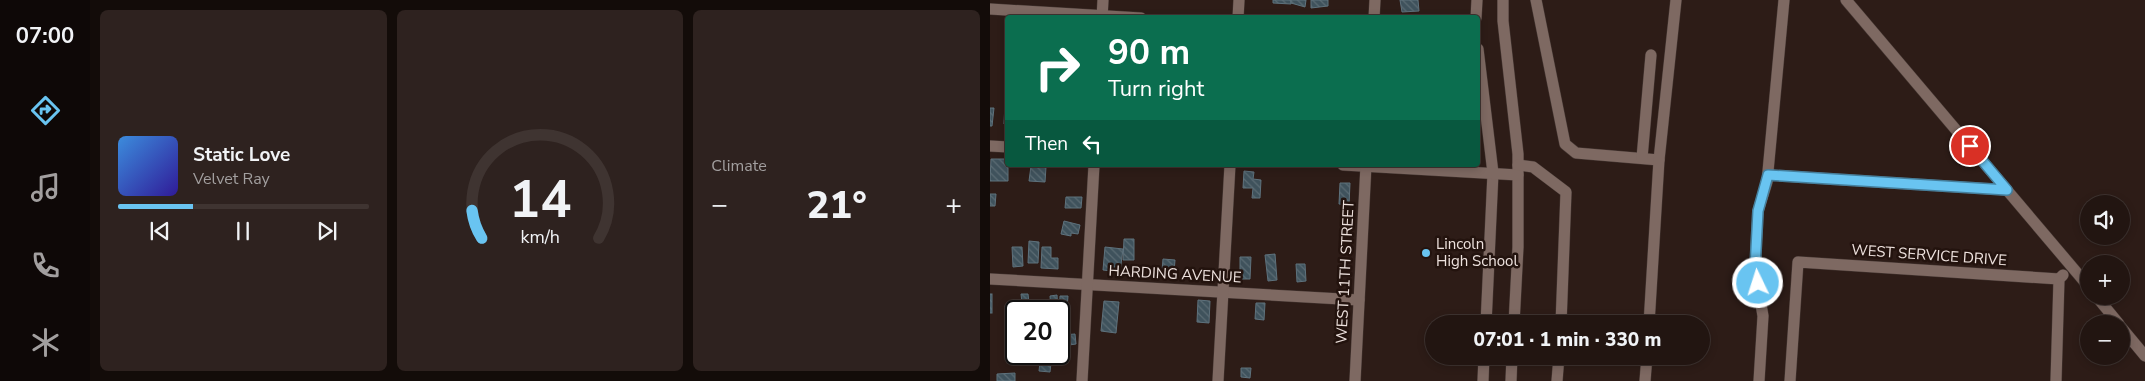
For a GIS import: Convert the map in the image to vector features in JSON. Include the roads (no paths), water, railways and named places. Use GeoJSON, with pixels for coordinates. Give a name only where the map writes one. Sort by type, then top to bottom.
{"type":"FeatureCollection","features":[{"type":"Feature","properties":{"kind":"street"},"geometry":{"type":"LineString","coordinates":[[1102,15],[1103,0]]}},
{"type":"Feature","properties":{"kind":"street"},"geometry":{"type":"LineString","coordinates":[[1238,15],[1239,0]]}},
{"type":"Feature","properties":{"kind":"street"},"geometry":{"type":"LineString","coordinates":[[1374,15],[1375,0]]}},
{"type":"Feature","properties":{"kind":"street"},"geometry":{"type":"LineString","coordinates":[[1476,15],[1477,0]]}},
{"type":"Feature","properties":{"kind":"street"},"geometry":{"type":"LineString","coordinates":[[1503,0],[1503,21],[1518,170],[1518,247],[1514,315]]}},
{"type":"Feature","properties":{"kind":"street"},"geometry":{"type":"LineString","coordinates":[[1536,0],[1565,144],[1576,153],[1659,160]]}},
{"type":"Feature","properties":{"kind":"street"},"geometry":{"type":"LineString","coordinates":[[1650,315],[1659,160],[1676,0]]}},
{"type":"Feature","properties":{"kind":"street"},"geometry":{"type":"LineString","coordinates":[[1759,381],[1763,316],[1755,269],[1758,211],[1768,175],[1784,0]]}},
{"type":"Feature","properties":{"kind":"street"},"geometry":{"type":"LineString","coordinates":[[1846,0],[2080,276]]}},
{"type":"Feature","properties":{"kind":"street"},"geometry":{"type":"LineString","coordinates":[[990,9],[1086,15]]}},
{"type":"Feature","properties":{"kind":"street"},"geometry":{"type":"LineString","coordinates":[[1642,158],[1652,55]]}},
{"type":"Feature","properties":{"kind":"street"},"geometry":{"type":"LineString","coordinates":[[1480,66],[1493,173],[1486,315]]}},
{"type":"Feature","properties":{"kind":"street"},"geometry":{"type":"LineString","coordinates":[[990,146],[1005,147]]}},
{"type":"Feature","properties":{"kind":"street"},"geometry":{"type":"LineString","coordinates":[[1082,381],[1094,167]]}},
{"type":"Feature","properties":{"kind":"street"},"geometry":{"type":"LineString","coordinates":[[1218,381],[1230,167]]}},
{"type":"Feature","properties":{"kind":"street","name":"WEST 11TH STREET"},"geometry":{"type":"LineString","coordinates":[[1355,381],[1366,167]]}},
{"type":"Feature","properties":{"kind":"street"},"geometry":{"type":"LineString","coordinates":[[1384,167],[1493,173],[1533,168],[1566,192],[1561,315]]}},
{"type":"Feature","properties":{"kind":"street"},"geometry":{"type":"LineString","coordinates":[[1768,175],[2007,190]]}},
{"type":"Feature","properties":{"kind":"street","name":"WEST SERVICE DRIVE"},"geometry":{"type":"LineString","coordinates":[[1790,381],[1798,262],[2059,279]]}},
{"type":"Feature","properties":{"kind":"street"},"geometry":{"type":"LineString","coordinates":[[2056,381],[2059,279],[2073,268]]}},
{"type":"Feature","properties":{"kind":"street","name":"HARDING AVENUE"},"geometry":{"type":"LineString","coordinates":[[990,279],[1359,300]]}},
{"type":"Feature","properties":{"kind":"street"},"geometry":{"type":"LineString","coordinates":[[2103,305],[2112,315]]}},
{"type":"Feature","properties":{"kind":"street"},"geometry":{"type":"LineString","coordinates":[[2130,338],[2145,356]]}},
{"type":"Feature","properties":{"kind":"street"},"geometry":{"type":"LineString","coordinates":[[1483,381],[1484,365]]}},
{"type":"Feature","properties":{"kind":"street"},"geometry":{"type":"LineString","coordinates":[[1511,381],[1512,365]]}},
{"type":"Feature","properties":{"kind":"street"},"geometry":{"type":"LineString","coordinates":[[1557,381],[1558,365]]}},
{"type":"Feature","properties":{"kind":"street"},"geometry":{"type":"LineString","coordinates":[[1645,381],[1646,365]]}},
{"type":"Feature","properties":{"kind":"place","name":"Lincoln High School"},"geometry":{"type":"Point","coordinates":[1426,253]}}]}
